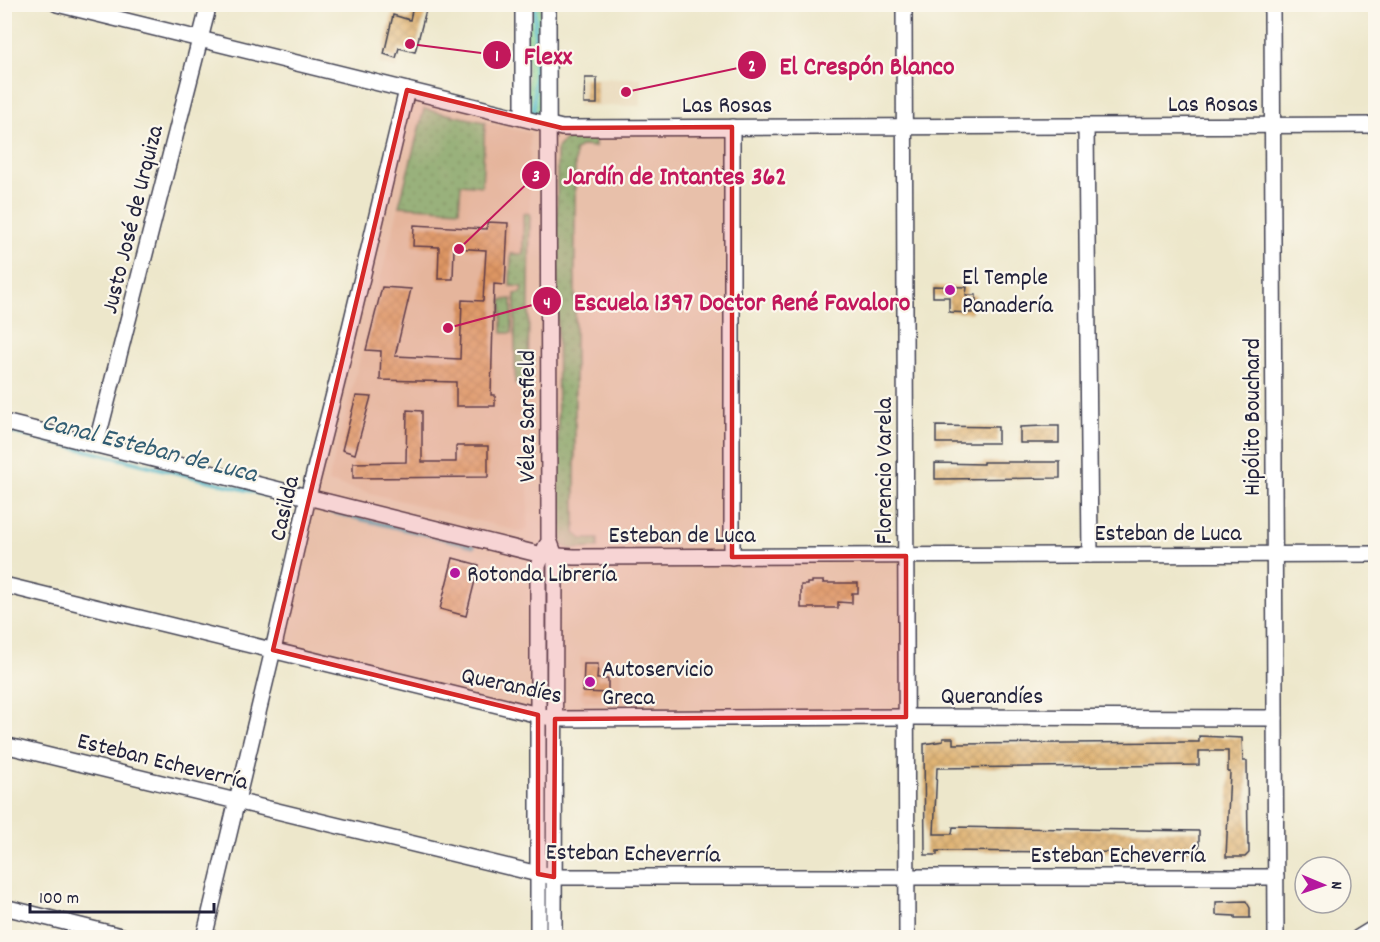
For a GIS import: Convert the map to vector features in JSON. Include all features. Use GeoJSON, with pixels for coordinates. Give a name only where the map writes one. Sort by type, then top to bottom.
{"type":"FeatureCollection","features":[{"type":"Feature","properties":{"kind":"street","name":"Las Rosas"},"geometry":{"type":"LineString","coordinates":[[57,4],[562,128],[1376,125]]}},
{"type":"Feature","properties":{"kind":"street","name":"Justo José de Urquiza"},"geometry":{"type":"LineString","coordinates":[[96,445],[209,4]]}},
{"type":"Feature","properties":{"kind":"street"},"geometry":{"type":"LineString","coordinates":[[523,4],[523,118]]}},
{"type":"Feature","properties":{"kind":"street","name":"Vélez Sarsfield"},"geometry":{"type":"LineString","coordinates":[[549,4],[548,555],[555,719],[554,938]]}},
{"type":"Feature","properties":{"kind":"street","name":"Florencio Varela"},"geometry":{"type":"LineString","coordinates":[[904,4],[907,938]]}},
{"type":"Feature","properties":{"kind":"street","name":"Hipólito Bouchard"},"geometry":{"type":"LineString","coordinates":[[1272,4],[1276,938]]}},
{"type":"Feature","properties":{"kind":"street","name":"Casilda"},"geometry":{"type":"LineString","coordinates":[[204,938],[407,90]]}},
{"type":"Feature","properties":{"kind":"street"},"geometry":{"type":"LineString","coordinates":[[1086,126],[1090,555]]}},
{"type":"Feature","properties":{"kind":"street"},"geometry":{"type":"LineString","coordinates":[[732,127],[732,557]]}},
{"type":"Feature","properties":{"kind":"street","name":"Esteban de Luca"},"geometry":{"type":"LineString","coordinates":[[4,422],[548,555],[732,557],[1376,554]]}},
{"type":"Feature","properties":{"kind":"street"},"geometry":{"type":"LineString","coordinates":[[538,938],[537,566],[548,555]]}},
{"type":"Feature","properties":{"kind":"street","name":"Querandíes"},"geometry":{"type":"LineString","coordinates":[[4,585],[555,719],[1275,718]]}},
{"type":"Feature","properties":{"kind":"street","name":"Esteban Echeverría"},"geometry":{"type":"LineString","coordinates":[[4,745],[554,877],[1275,878]]}},
{"type":"Feature","properties":{"kind":"street"},"geometry":{"type":"LineString","coordinates":[[4,907],[129,938]]}},
{"type":"Feature","properties":{"kind":"street"},"geometry":{"type":"LineString","coordinates":[[1358,938],[1376,927]]}},
{"type":"Feature","properties":{"kind":"highlighted area"},"geometry":{"type":"Polygon","coordinates":[[[407,90],[562,128],[732,127],[732,557],[906,556],[906,717],[555,719],[554,877],[538,874],[538,715],[273,650],[407,90]]]}},
{"type":"Feature","properties":{"kind":"shaded area"},"geometry":{"type":"Polygon","coordinates":[[[393,5],[413,5],[397,69],[379,64],[393,5]]]}},
{"type":"Feature","properties":{"kind":"shaded area"},"geometry":{"type":"Polygon","coordinates":[[[578,78],[641,78],[641,106],[578,106],[578,78]]]}},
{"type":"Feature","properties":{"kind":"shaded area"},"geometry":{"type":"Polygon","coordinates":[[[424,109],[530,133],[528,529],[521,532],[328,482],[424,109]]]}},
{"type":"Feature","properties":{"kind":"shaded area"},"geometry":{"type":"Polygon","coordinates":[[[580,657],[622,657],[622,703],[585,702],[580,696],[580,657]]]}},
{"type":"Feature","properties":{"kind":"green space"},"geometry":{"type":"Polygon","coordinates":[[[526,5],[541,5],[541,107],[538,113],[531,115],[528,112],[526,5]]]}},
{"type":"Feature","properties":{"kind":"green space"},"geometry":{"type":"Polygon","coordinates":[[[424,109],[485,122],[482,186],[461,184],[459,210],[399,206],[424,109]]]}},
{"type":"Feature","properties":{"kind":"green space"},"geometry":{"type":"Polygon","coordinates":[[[595,136],[595,147],[581,146],[575,151],[575,533],[582,539],[598,539],[598,548],[572,549],[564,547],[560,540],[558,527],[557,148],[570,138],[595,136]]]}},
{"type":"Feature","properties":{"kind":"green space"},"geometry":{"type":"Polygon","coordinates":[[[523,213],[530,214],[528,384],[515,384],[515,294],[521,293],[522,287],[510,286],[511,254],[523,254],[523,213]]]}},
{"type":"Feature","properties":{"kind":"green space"},"geometry":{"type":"Polygon","coordinates":[[[512,299],[512,333],[502,333],[502,300],[512,299]]]}},
{"type":"Feature","properties":{"kind":"green space"},"geometry":{"type":"Polygon","coordinates":[[[545,566],[548,571],[548,709],[546,711],[544,710],[545,566]]]}},
{"type":"Feature","properties":{"kind":"building"},"geometry":{"type":"Polygon","coordinates":[[[413,6],[426,10],[415,52],[399,48],[396,58],[384,54],[393,15],[410,20],[413,6]]]}},
{"type":"Feature","properties":{"kind":"building"},"geometry":{"type":"Polygon","coordinates":[[[585,78],[597,78],[597,104],[584,104],[585,78]]]}},
{"type":"Feature","properties":{"kind":"building"},"geometry":{"type":"Polygon","coordinates":[[[487,222],[508,223],[505,285],[494,284],[491,395],[495,395],[495,406],[456,406],[456,382],[380,380],[381,351],[366,350],[382,287],[411,289],[395,356],[460,359],[462,300],[483,301],[486,250],[454,248],[453,279],[438,279],[439,247],[413,246],[414,225],[487,229],[487,222]]]}},
{"type":"Feature","properties":{"kind":"building"},"geometry":{"type":"Polygon","coordinates":[[[933,286],[967,287],[966,295],[976,295],[976,305],[972,305],[972,313],[949,312],[949,297],[933,297],[933,286]]]}},
{"type":"Feature","properties":{"kind":"building"},"geometry":{"type":"Polygon","coordinates":[[[356,396],[371,397],[355,454],[342,450],[356,396]]]}},
{"type":"Feature","properties":{"kind":"building"},"geometry":{"type":"Polygon","coordinates":[[[407,410],[422,411],[422,462],[456,462],[456,446],[488,446],[488,477],[353,478],[353,463],[406,462],[407,410]]]}},
{"type":"Feature","properties":{"kind":"building"},"geometry":{"type":"Polygon","coordinates":[[[936,426],[998,427],[998,443],[936,443],[936,426]]]}},
{"type":"Feature","properties":{"kind":"building"},"geometry":{"type":"Polygon","coordinates":[[[1059,426],[1059,443],[1020,443],[1020,427],[1059,426]]]}},
{"type":"Feature","properties":{"kind":"building"},"geometry":{"type":"Polygon","coordinates":[[[983,462],[1060,462],[1060,478],[935,479],[935,463],[983,464],[983,462]]]}},
{"type":"Feature","properties":{"kind":"building"},"geometry":{"type":"Polygon","coordinates":[[[453,558],[479,565],[466,616],[440,609],[453,558]]]}},
{"type":"Feature","properties":{"kind":"building"},"geometry":{"type":"Polygon","coordinates":[[[812,581],[858,583],[858,593],[852,593],[852,603],[838,602],[838,608],[801,608],[801,585],[807,585],[812,581]]]}},
{"type":"Feature","properties":{"kind":"building"},"geometry":{"type":"Polygon","coordinates":[[[584,664],[598,664],[597,679],[608,679],[608,693],[583,692],[584,664]]]}},
{"type":"Feature","properties":{"kind":"building"},"geometry":{"type":"Polygon","coordinates":[[[1199,736],[1242,738],[1243,761],[1247,761],[1249,853],[1245,857],[1226,857],[1230,772],[1228,772],[1228,751],[1199,751],[1199,765],[937,768],[934,834],[952,834],[953,827],[1199,831],[1199,853],[937,851],[937,855],[925,855],[924,744],[943,741],[943,738],[953,738],[953,744],[1199,742],[1199,736]]]}},
{"type":"Feature","properties":{"kind":"building"},"geometry":{"type":"Polygon","coordinates":[[[1246,901],[1250,908],[1250,918],[1216,915],[1216,902],[1246,901]]]}},
{"type":"Feature","properties":{"kind":"waterway"},"geometry":{"type":"LineString","coordinates":[[534,112],[535,4]]}},
{"type":"Feature","properties":{"kind":"waterway","name":"Canal Esteban de Luca"},"geometry":{"type":"LineString","coordinates":[[4,430],[287,500]]}},
{"type":"Feature","properties":{"kind":"waterway","name":"Canal Esteban de Luca"},"geometry":{"type":"LineString","coordinates":[[323,510],[474,546]]}},
{"type":"Feature","properties":{"kind":"waterway"},"geometry":{"type":"LineString","coordinates":[[546,895],[546,938]]}},
{"type":"Feature","properties":{"kind":"place","name":"Flexx"},"geometry":{"type":"Point","coordinates":[410,44]}},
{"type":"Feature","properties":{"kind":"place","name":"El Crespón Blanco"},"geometry":{"type":"Point","coordinates":[626,92]}},
{"type":"Feature","properties":{"kind":"place","name":"Jardín de Intantes 362"},"geometry":{"type":"Point","coordinates":[459,249]}},
{"type":"Feature","properties":{"kind":"place","name":"El Temple Panadería"},"geometry":{"type":"Point","coordinates":[950,290]}},
{"type":"Feature","properties":{"kind":"place","name":"Escuela 1397 Doctor René Favaloro"},"geometry":{"type":"Point","coordinates":[448,328]}},
{"type":"Feature","properties":{"kind":"place","name":"Rotonda Librería"},"geometry":{"type":"Point","coordinates":[455,573]}},
{"type":"Feature","properties":{"kind":"place","name":"Autoservicio Greca"},"geometry":{"type":"Point","coordinates":[590,682]}}]}
